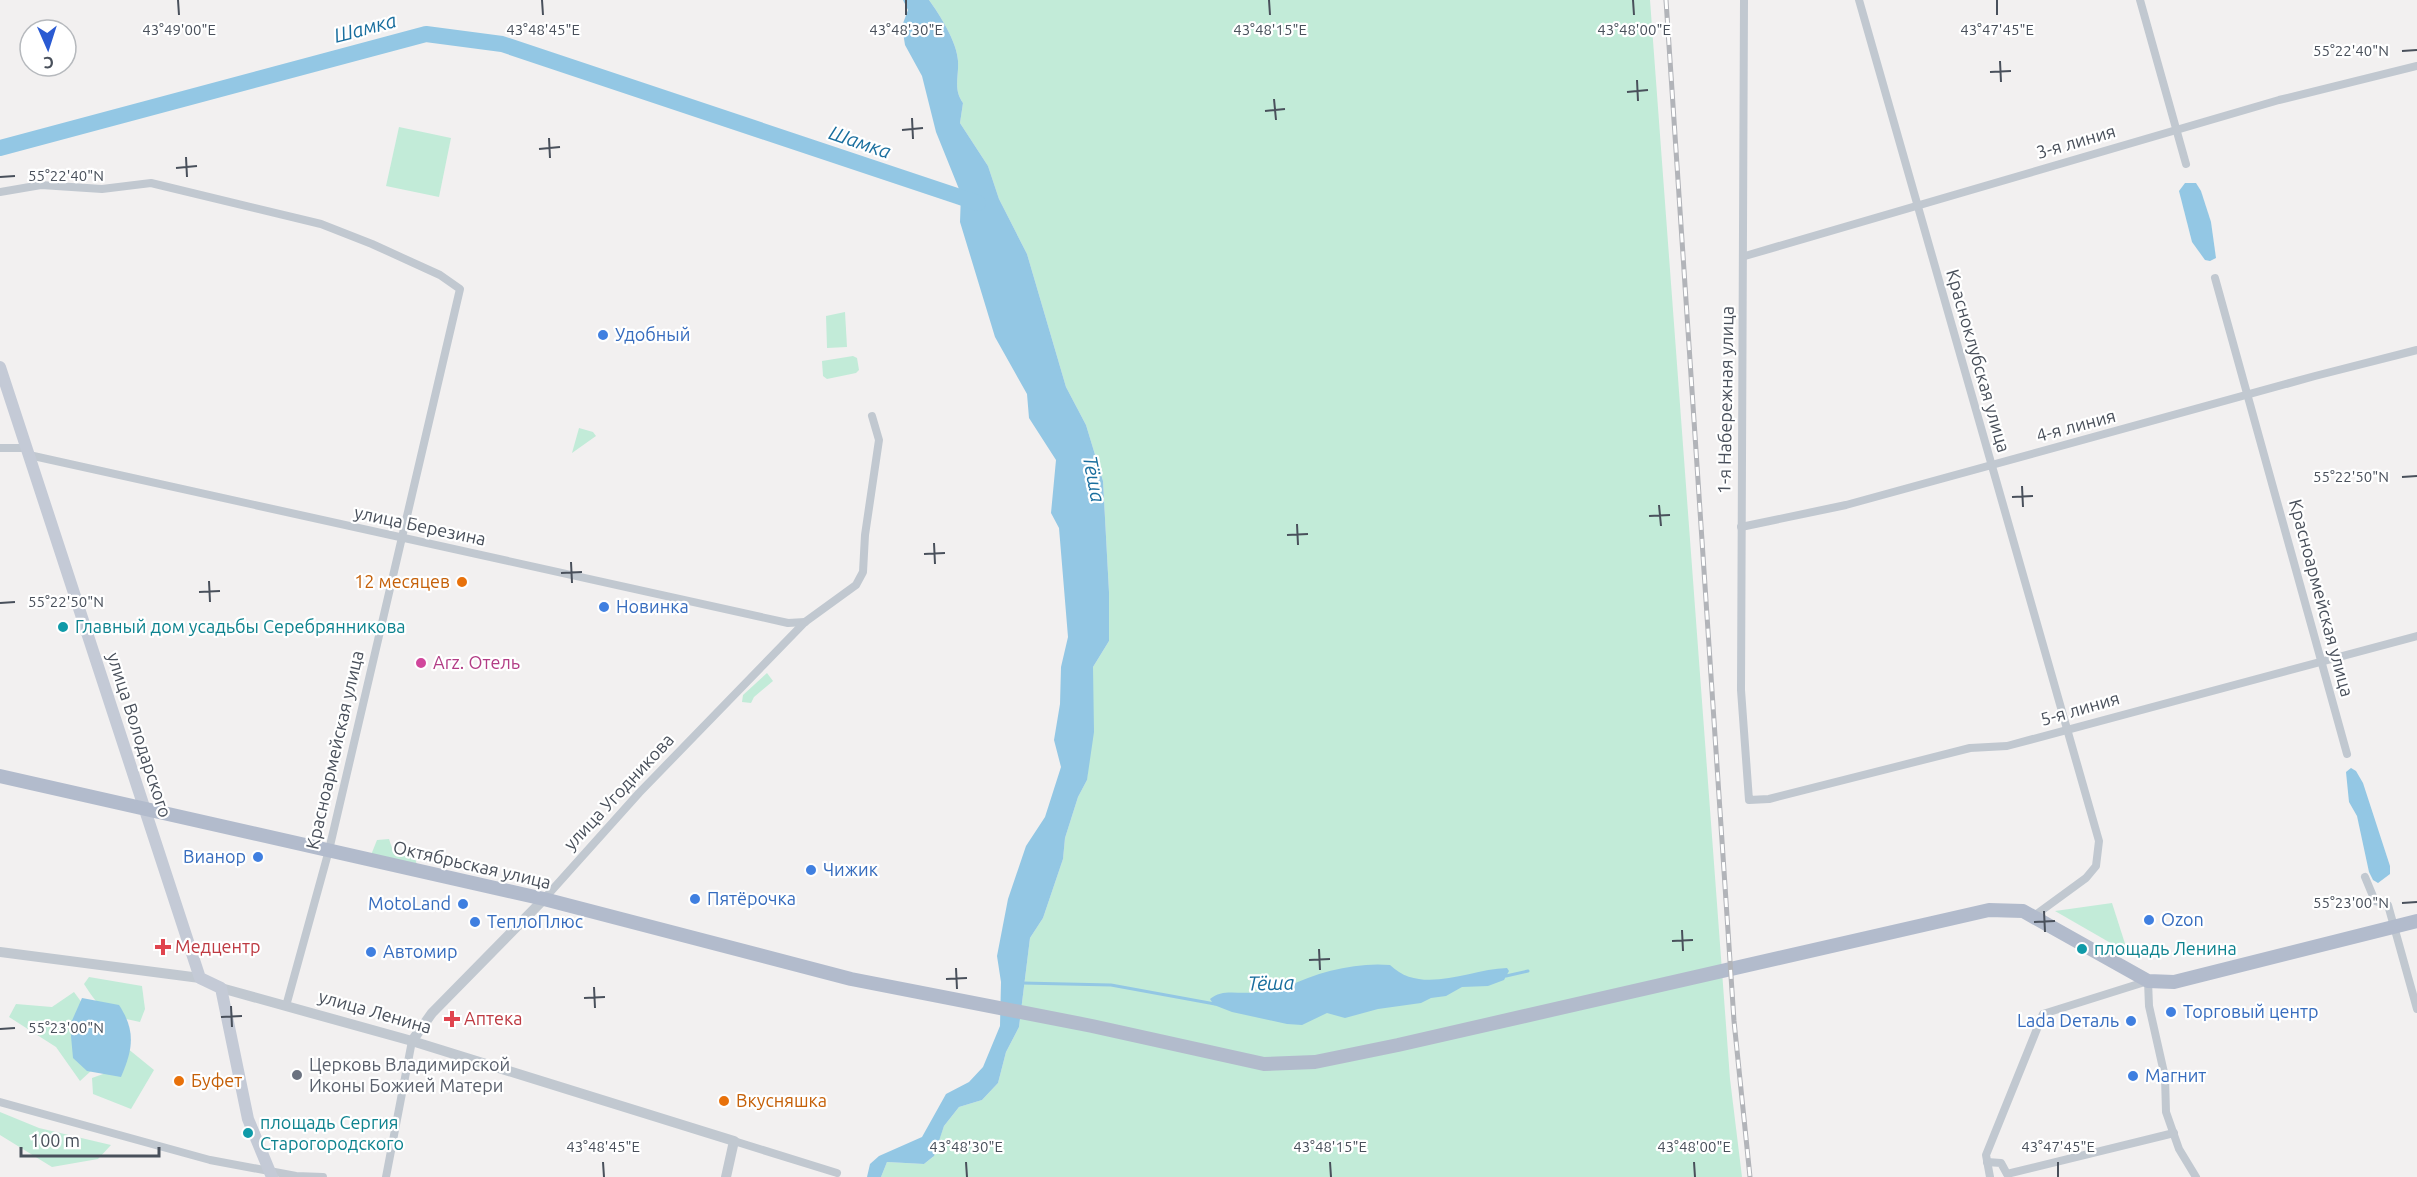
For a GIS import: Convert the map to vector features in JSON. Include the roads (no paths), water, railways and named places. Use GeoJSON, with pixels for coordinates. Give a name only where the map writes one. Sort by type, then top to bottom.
{"type":"FeatureCollection","features":[{"type":"Feature","properties":{"kind":"main road","name":"улица Володарского"},"geometry":{"type":"LineString","coordinates":[[0,367],[200,978]]}},
{"type":"Feature","properties":{"kind":"main road","name":"Октябрьская улица"},"geometry":{"type":"LineString","coordinates":[[0,776],[544,899],[840,977],[1092,1026],[1264,1064],[1316,1062],[1450,1034],[1989,910],[2023,911],[2148,981]]}},
{"type":"Feature","properties":{"kind":"main road"},"geometry":{"type":"LineString","coordinates":[[2148,981],[2174,982],[2417,921]]}},
{"type":"Feature","properties":{"kind":"main road","name":"улица Ленина"},"geometry":{"type":"LineString","coordinates":[[200,978],[220,988]]}},
{"type":"Feature","properties":{"kind":"main road"},"geometry":{"type":"LineString","coordinates":[[220,988],[248,1119],[272,1174]]}},
{"type":"Feature","properties":{"kind":"street","name":"1-я Набережная улица"},"geometry":{"type":"LineString","coordinates":[[1744,0],[1745,256],[1741,690],[1749,800]]}},
{"type":"Feature","properties":{"kind":"street","name":"Красноклубская улица"},"geometry":{"type":"LineString","coordinates":[[1859,0],[2098,841],[2099,854],[2096,866],[2086,878],[2034,916]]}},
{"type":"Feature","properties":{"kind":"street"},"geometry":{"type":"LineString","coordinates":[[2140,0],[2186,164]]}},
{"type":"Feature","properties":{"kind":"street","name":"3-я линия"},"geometry":{"type":"LineString","coordinates":[[1745,256],[2279,100],[2417,66]]}},
{"type":"Feature","properties":{"kind":"street","name":"Красноармейская улица"},"geometry":{"type":"LineString","coordinates":[[0,192],[41,185],[102,189],[151,183],[321,224],[440,275],[460,289],[328,850],[286,1006]]}},
{"type":"Feature","properties":{"kind":"street","name":"Красноармейская улица"},"geometry":{"type":"LineString","coordinates":[[2215,278],[2250,396],[2347,754]]}},
{"type":"Feature","properties":{"kind":"street","name":"4-я линия"},"geometry":{"type":"LineString","coordinates":[[1741,527],[1846,505],[2417,350]]}},
{"type":"Feature","properties":{"kind":"street","name":"улица Угодникова"},"geometry":{"type":"LineString","coordinates":[[412,1041],[432,1013],[544,899],[639,793],[805,622],[856,585],[863,572],[865,535],[879,440],[872,416]]}},
{"type":"Feature","properties":{"kind":"street","name":"улица Березина"},"geometry":{"type":"LineString","coordinates":[[0,448],[28,452],[400,538],[788,623],[805,622]]}},
{"type":"Feature","properties":{"kind":"street","name":"5-я линия"},"geometry":{"type":"LineString","coordinates":[[1749,800],[1769,799],[1970,748],[2007,746],[2320,660],[2417,636]]}},
{"type":"Feature","properties":{"kind":"street"},"geometry":{"type":"LineString","coordinates":[[2365,877],[2376,901],[2388,905],[2417,1009]]}},
{"type":"Feature","properties":{"kind":"street","name":"улица Ленина"},"geometry":{"type":"LineString","coordinates":[[0,952],[200,978]]}},
{"type":"Feature","properties":{"kind":"street"},"geometry":{"type":"LineString","coordinates":[[1990,1177],[1986,1155],[2043,1014],[2148,981],[2149,1006],[2165,1077],[2166,1112],[2179,1149],[2196,1177]]}},
{"type":"Feature","properties":{"kind":"street","name":"улица Ленина"},"geometry":{"type":"LineString","coordinates":[[220,988],[412,1041],[837,1173]]}},
{"type":"Feature","properties":{"kind":"street"},"geometry":{"type":"LineString","coordinates":[[386,1177],[412,1041]]}},
{"type":"Feature","properties":{"kind":"street"},"geometry":{"type":"LineString","coordinates":[[0,1102],[210,1160],[272,1174],[323,1177]]}},
{"type":"Feature","properties":{"kind":"street"},"geometry":{"type":"LineString","coordinates":[[1987,1162],[2001,1163],[2007,1174],[2174,1132]]}},
{"type":"Feature","properties":{"kind":"street"},"geometry":{"type":"LineString","coordinates":[[726,1177],[734,1141]]}},
{"type":"Feature","properties":{"kind":"water"},"geometry":{"type":"Polygon","coordinates":[[[903,0],[929,0],[951,37],[958,61],[958,93],[963,103],[960,123],[988,166],[999,199],[1027,254],[1066,387],[1086,425],[1103,481],[1109,592],[1109,641],[1093,667],[1094,732],[1087,780],[1078,797],[1065,838],[1063,859],[1043,918],[1030,938],[1019,1027],[1006,1052],[998,1083],[982,1100],[959,1107],[944,1126],[934,1156],[924,1164],[887,1162],[881,1177],[867,1177],[870,1164],[879,1156],[922,1137],[946,1094],[969,1082],[983,1067],[1000,1026],[1001,982],[997,956],[1008,899],[1026,846],[1045,817],[1061,767],[1054,740],[1060,704],[1061,667],[1068,637],[1059,528],[1051,513],[1056,460],[1029,418],[1027,394],[995,337],[960,222],[961,194],[936,132],[922,76],[905,45],[902,26],[908,10],[903,0]]]}},
{"type":"Feature","properties":{"kind":"water"},"geometry":{"type":"Polygon","coordinates":[[[2185,183],[2196,183],[2211,222],[2216,258],[2210,261],[2205,260],[2192,242],[2179,191],[2185,183]]]}},
{"type":"Feature","properties":{"kind":"water"},"geometry":{"type":"Polygon","coordinates":[[[2351,768],[2356,771],[2363,783],[2390,866],[2390,874],[2378,883],[2373,880],[2369,872],[2357,816],[2349,802],[2346,772],[2351,768]]]}},
{"type":"Feature","properties":{"kind":"water"},"geometry":{"type":"Polygon","coordinates":[[[1390,965],[1416,979],[1431,980],[1492,969],[1507,968],[1509,971],[1504,980],[1488,986],[1462,987],[1446,996],[1431,998],[1421,1003],[1378,1009],[1345,1018],[1327,1013],[1302,1025],[1232,1012],[1214,1005],[1210,999],[1226,993],[1249,993],[1285,988],[1311,977],[1350,967],[1390,965]]]}},
{"type":"Feature","properties":{"kind":"water"},"geometry":{"type":"Polygon","coordinates":[[[82,998],[119,1005],[124,1014],[131,1040],[128,1058],[121,1077],[87,1071],[73,1058],[70,1025],[82,998]]]}},
{"type":"Feature","properties":{"kind":"waterway","name":"Шамка"},"geometry":{"type":"LineString","coordinates":[[0,148],[426,34],[502,44],[978,203]]}},
{"type":"Feature","properties":{"kind":"waterway","name":"Тёша"},"geometry":{"type":"LineString","coordinates":[[1506,976],[1528,971]]}},
{"type":"Feature","properties":{"kind":"waterway","name":"Тёша"},"geometry":{"type":"LineString","coordinates":[[1022,983],[1111,985],[1215,1004]]}},
{"type":"Feature","properties":{"kind":"railway"},"geometry":{"type":"LineString","coordinates":[[1666,0],[1734,1021],[1750,1177]]}},
{"type":"Feature","properties":{"kind":"place","name":"Удобный"},"geometry":{"type":"Point","coordinates":[603,335]}},
{"type":"Feature","properties":{"kind":"place","name":"12 месяцев"},"geometry":{"type":"Point","coordinates":[462,582]}},
{"type":"Feature","properties":{"kind":"place","name":"Новинка"},"geometry":{"type":"Point","coordinates":[604,607]}},
{"type":"Feature","properties":{"kind":"place","name":"Главный дом усадьбы Серебрянникова"},"geometry":{"type":"Point","coordinates":[63,627]}},
{"type":"Feature","properties":{"kind":"place","name":"Arz. Отель"},"geometry":{"type":"Point","coordinates":[421,663]}},
{"type":"Feature","properties":{"kind":"place","name":"Вианор"},"geometry":{"type":"Point","coordinates":[258,857]}},
{"type":"Feature","properties":{"kind":"place","name":"Чижик"},"geometry":{"type":"Point","coordinates":[811,870]}},
{"type":"Feature","properties":{"kind":"place","name":"Пятёрочка"},"geometry":{"type":"Point","coordinates":[695,899]}},
{"type":"Feature","properties":{"kind":"place","name":"MotoLand"},"geometry":{"type":"Point","coordinates":[463,904]}},
{"type":"Feature","properties":{"kind":"place","name":"Ozon"},"geometry":{"type":"Point","coordinates":[2149,920]}},
{"type":"Feature","properties":{"kind":"place","name":"ТеплоПлюс"},"geometry":{"type":"Point","coordinates":[475,922]}},
{"type":"Feature","properties":{"kind":"place","name":"Медцентр"},"geometry":{"type":"Point","coordinates":[163,947]}},
{"type":"Feature","properties":{"kind":"place","name":"площадь Ленина"},"geometry":{"type":"Point","coordinates":[2082,949]}},
{"type":"Feature","properties":{"kind":"place","name":"Автомир"},"geometry":{"type":"Point","coordinates":[371,952]}},
{"type":"Feature","properties":{"kind":"place","name":"Торговый центр"},"geometry":{"type":"Point","coordinates":[2171,1012]}},
{"type":"Feature","properties":{"kind":"place","name":"Аптека"},"geometry":{"type":"Point","coordinates":[452,1019]}},
{"type":"Feature","properties":{"kind":"place","name":"Lada Dеталь"},"geometry":{"type":"Point","coordinates":[2131,1021]}},
{"type":"Feature","properties":{"kind":"place","name":"Церковь Владимирской Иконы Божией Матери"},"geometry":{"type":"Point","coordinates":[297,1075]}},
{"type":"Feature","properties":{"kind":"place","name":"Магнит"},"geometry":{"type":"Point","coordinates":[2133,1076]}},
{"type":"Feature","properties":{"kind":"place","name":"Буфет"},"geometry":{"type":"Point","coordinates":[179,1081]}},
{"type":"Feature","properties":{"kind":"place","name":"Вкусняшка"},"geometry":{"type":"Point","coordinates":[724,1101]}},
{"type":"Feature","properties":{"kind":"place","name":"площадь Сергия Старогородского"},"geometry":{"type":"Point","coordinates":[248,1133]}}]}
